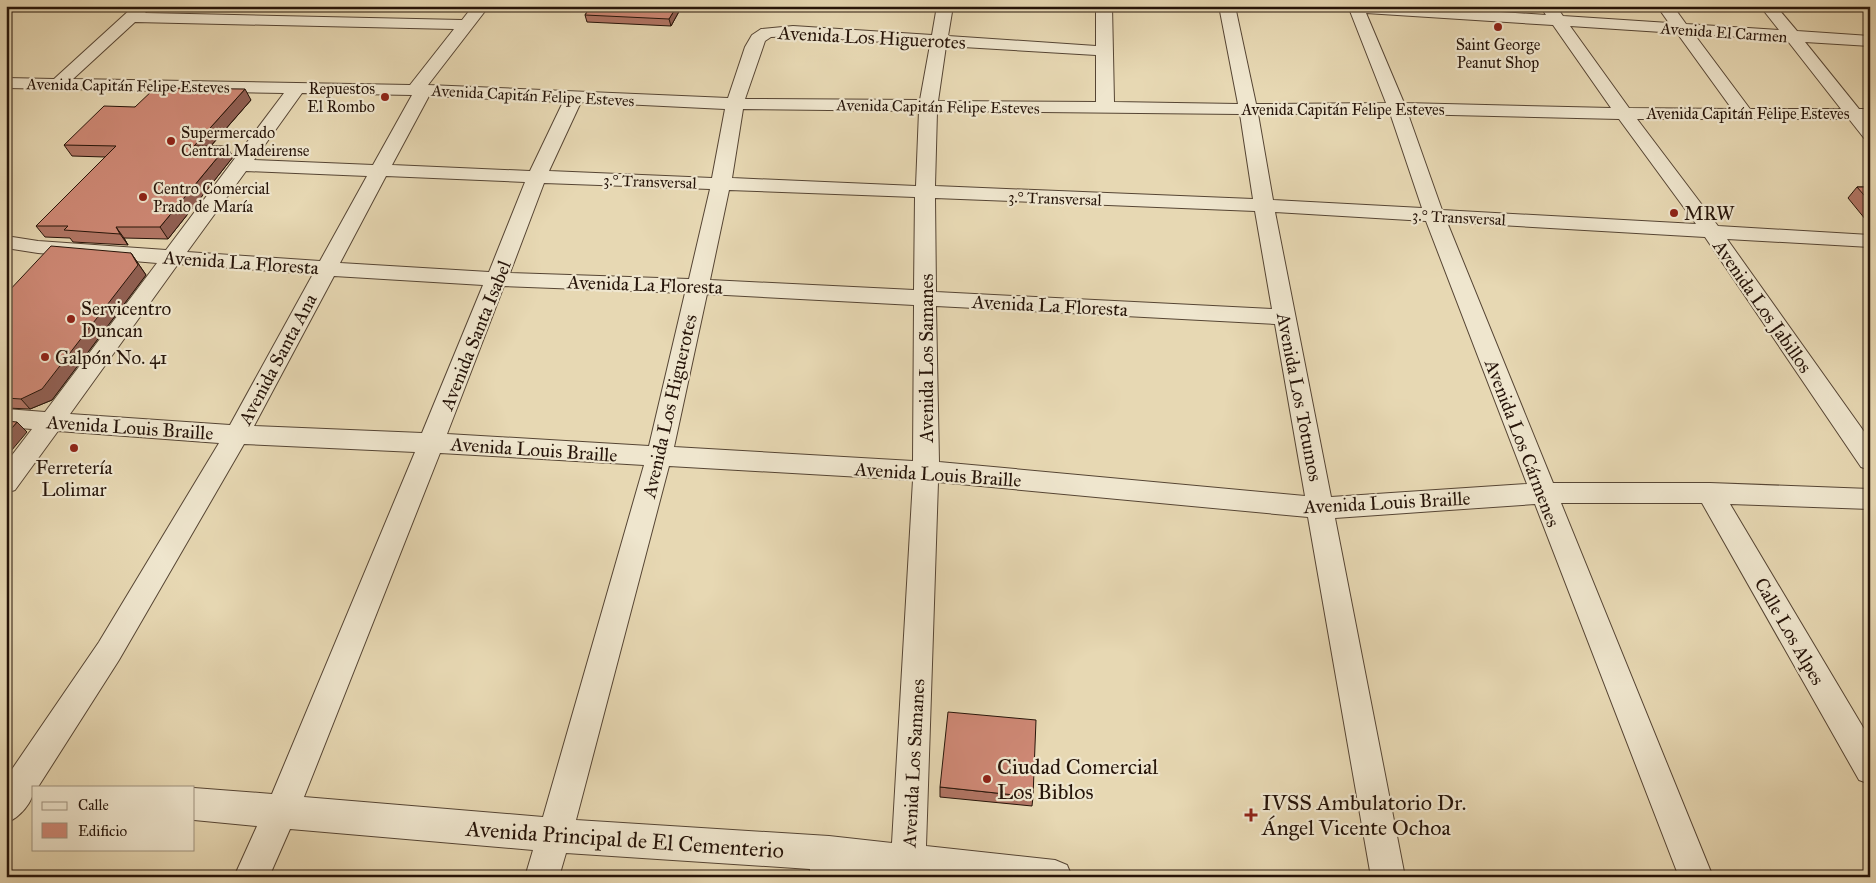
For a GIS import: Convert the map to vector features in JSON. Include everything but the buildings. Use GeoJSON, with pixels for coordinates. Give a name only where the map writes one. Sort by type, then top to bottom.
{"type":"FeatureCollection","features":[{"type":"Feature","properties":{"kind":"street","name":"Avenida Santa Ana"},"geometry":{"type":"LineString","coordinates":[[16,793],[42,750],[114,643],[237,435],[419,90],[481,6]]}},
{"type":"Feature","properties":{"kind":"street","name":"Avenida Los Samanes"},"geometry":{"type":"LineString","coordinates":[[908,861],[926,471],[925,193],[928,105],[945,6]]}},
{"type":"Feature","properties":{"kind":"street"},"geometry":{"type":"LineString","coordinates":[[1104,6],[1105,108]]}},
{"type":"Feature","properties":{"kind":"street","name":"Avenida Los Totumos"},"geometry":{"type":"LineString","coordinates":[[1226,6],[1248,109],[1388,877]]}},
{"type":"Feature","properties":{"kind":"street"},"geometry":{"type":"LineString","coordinates":[[1665,6],[1744,114]]}},
{"type":"Feature","properties":{"kind":"street"},"geometry":{"type":"LineString","coordinates":[[1768,6],[1862,114],[1870,134]]}},
{"type":"Feature","properties":{"kind":"street","name":"Avenida El Carmen"},"geometry":{"type":"LineString","coordinates":[[1350,7],[1553,13],[1681,29],[1870,41]]}},
{"type":"Feature","properties":{"kind":"street","name":"Avenida Los Cármenes"},"geometry":{"type":"LineString","coordinates":[[1350,7],[1397,108],[1434,215],[1542,493],[1696,877]]}},
{"type":"Feature","properties":{"kind":"street"},"geometry":{"type":"LineString","coordinates":[[58,84],[137,12],[466,25]]}},
{"type":"Feature","properties":{"kind":"street","name":"Avenida Los Jabillos"},"geometry":{"type":"LineString","coordinates":[[1553,13],[1711,231],[1870,460]]}},
{"type":"Feature","properties":{"kind":"street","name":"Avenida Los Higuerotes"},"geometry":{"type":"LineString","coordinates":[[542,877],[659,457],[696,286],[721,184],[735,104],[753,47],[758,38],[767,32],[811,32],[1104,51]]}},
{"type":"Feature","properties":{"kind":"street","name":"Avenida Capitán Felipe Esteves"},"geometry":{"type":"LineString","coordinates":[[6,83],[419,90],[735,104],[1248,109],[1397,108],[1744,114],[1862,114]]}},
{"type":"Feature","properties":{"kind":"street"},"geometry":{"type":"LineString","coordinates":[[6,483],[54,421],[297,88]]}},
{"type":"Feature","properties":{"kind":"street","name":"Avenida Santa Isabel"},"geometry":{"type":"LineString","coordinates":[[251,877],[302,768],[537,177],[574,98]]}},
{"type":"Feature","properties":{"kind":"street","name":"3.° Transversal"},"geometry":{"type":"LineString","coordinates":[[239,165],[1264,205],[1870,241]]}},
{"type":"Feature","properties":{"kind":"street","name":"Avenida La Floresta"},"geometry":{"type":"LineString","coordinates":[[6,242],[38,247],[324,269],[498,279],[696,286],[1285,317]]}},
{"type":"Feature","properties":{"kind":"street","name":"Avenida Louis Braille"},"geometry":{"type":"LineString","coordinates":[[6,418],[237,435],[432,443],[926,471],[1322,508],[1542,493],[1710,493],[1870,500]]}},
{"type":"Feature","properties":{"kind":"street","name":"Calle Los Alpes"},"geometry":{"type":"LineString","coordinates":[[1710,493],[1870,769]]}},
{"type":"Feature","properties":{"kind":"street","name":"Avenida Principal de El Cementerio"},"geometry":{"type":"LineString","coordinates":[[195,804],[555,835],[828,865],[908,861],[1055,877]]}},
{"type":"Feature","properties":{"kind":"place","name":"Saint George Peanut Shop"},"geometry":{"type":"Point","coordinates":[1498,27]}},
{"type":"Feature","properties":{"kind":"place","name":"Repuestos El Rombo"},"geometry":{"type":"Point","coordinates":[385,97]}},
{"type":"Feature","properties":{"kind":"place","name":"Supermercado Central Madeirense"},"geometry":{"type":"Point","coordinates":[171,141]}},
{"type":"Feature","properties":{"kind":"place","name":"Centro Comercial Prado de María"},"geometry":{"type":"Point","coordinates":[143,197]}},
{"type":"Feature","properties":{"kind":"place","name":"MRW"},"geometry":{"type":"Point","coordinates":[1674,213]}},
{"type":"Feature","properties":{"kind":"place","name":"Servicentro Duncan"},"geometry":{"type":"Point","coordinates":[71,319]}},
{"type":"Feature","properties":{"kind":"place","name":"Galpón No. 41"},"geometry":{"type":"Point","coordinates":[45,357]}},
{"type":"Feature","properties":{"kind":"place","name":"Ferretería Lolimar"},"geometry":{"type":"Point","coordinates":[74,448]}},
{"type":"Feature","properties":{"kind":"place","name":"Ciudad Comercial Los Biblos"},"geometry":{"type":"Point","coordinates":[987,779]}},
{"type":"Feature","properties":{"kind":"place","name":"IVSS Ambulatorio Dr. Ángel Vicente Ochoa"},"geometry":{"type":"Point","coordinates":[1251,815]}}]}
